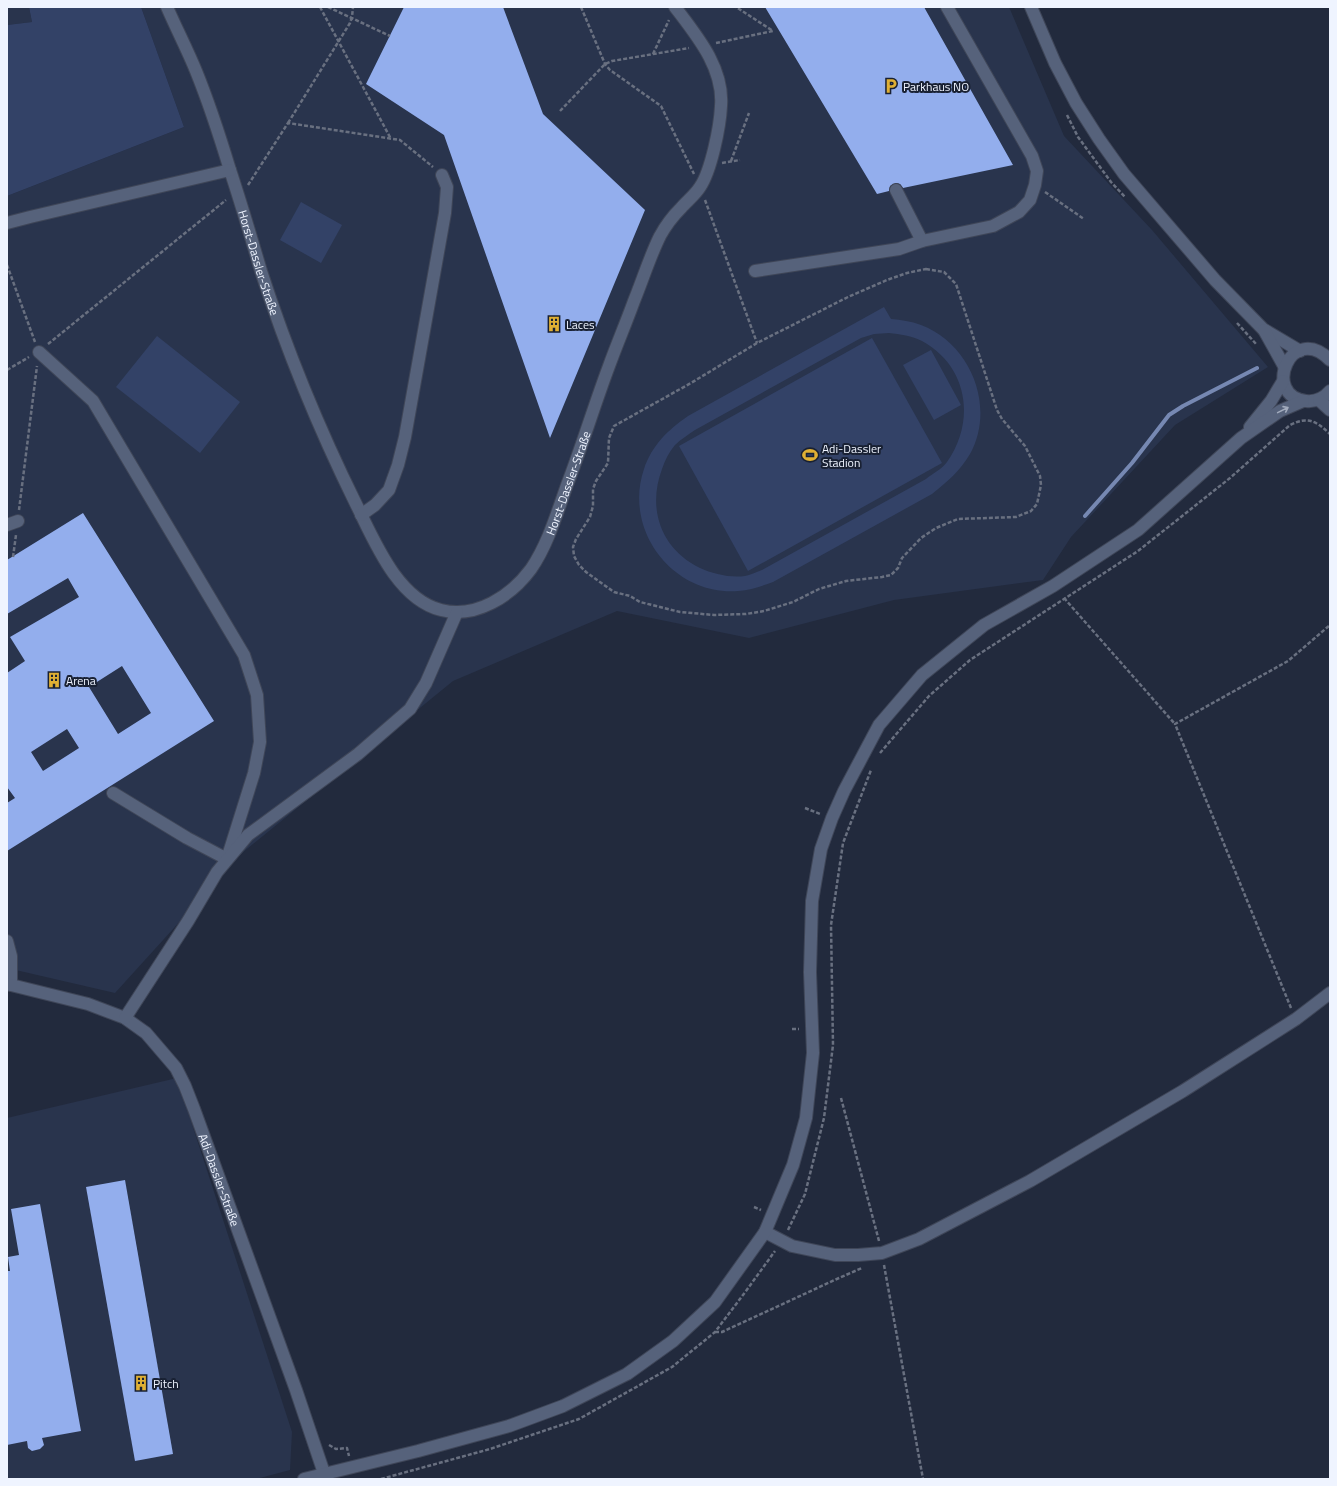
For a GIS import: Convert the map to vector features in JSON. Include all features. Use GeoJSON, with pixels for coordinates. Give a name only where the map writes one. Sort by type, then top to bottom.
{"type":"FeatureCollection","features":[{"type":"Feature","properties":{"kind":"street","name":"Horst-Dassler-Straße"},"geometry":{"type":"LineString","coordinates":[[167,7],[197,75],[230,170],[262,273],[297,372],[340,472],[382,556],[407,590],[430,606],[442,611],[456,612],[493,604],[520,582],[538,557],[547,540],[579,455],[608,368],[658,240],[670,220],[700,188],[710,165],[720,120],[722,96],[718,76],[702,46],[674,10]]}},
{"type":"Feature","properties":{"kind":"street"},"geometry":{"type":"LineString","coordinates":[[755,271],[899,249],[922,241],[993,226],[1019,212],[1030,200],[1035,185],[1037,171],[1032,156],[947,7]]}},
{"type":"Feature","properties":{"kind":"street"},"geometry":{"type":"LineString","coordinates":[[1031,7],[1055,63],[1076,102],[1099,139],[1124,174],[1215,280],[1263,329],[1284,366]]}},
{"type":"Feature","properties":{"kind":"street"},"geometry":{"type":"LineString","coordinates":[[7,223],[230,170]]}},
{"type":"Feature","properties":{"kind":"street"},"geometry":{"type":"LineString","coordinates":[[362,515],[375,505],[389,490],[394,480],[405,437],[445,213],[447,187],[442,175]]}},
{"type":"Feature","properties":{"kind":"street"},"geometry":{"type":"LineString","coordinates":[[896,190],[922,241]]}},
{"type":"Feature","properties":{"kind":"street"},"geometry":{"type":"LineString","coordinates":[[1263,329],[1300,351]]}},
{"type":"Feature","properties":{"kind":"street"},"geometry":{"type":"LineString","coordinates":[[1241,438],[1271,401],[1283,381],[1284,366],[1288,360],[1300,351],[1309,350],[1317,351],[1330,360]]}},
{"type":"Feature","properties":{"kind":"street"},"geometry":{"type":"LineString","coordinates":[[39,352],[93,401],[244,655],[257,695],[260,742],[254,773],[227,859]]}},
{"type":"Feature","properties":{"kind":"street"},"geometry":{"type":"LineString","coordinates":[[1283,381],[1290,394],[1303,401],[1311,402],[1319,400],[1330,391]]}},
{"type":"Feature","properties":{"kind":"street"},"geometry":{"type":"LineString","coordinates":[[1319,400],[1330,410]]}},
{"type":"Feature","properties":{"kind":"street"},"geometry":{"type":"LineString","coordinates":[[304,1479],[325,1476],[509,1426],[563,1406],[627,1374],[673,1341],[715,1302],[765,1232],[793,1165],[806,1118],[813,1053],[810,972],[812,901],[821,849],[838,805],[879,725],[922,675],[984,625],[1053,586],[1138,530],[1241,438],[1280,411],[1303,401]]}},
{"type":"Feature","properties":{"kind":"street"},"geometry":{"type":"LineString","coordinates":[[126,1018],[188,921],[217,872],[248,835],[358,754],[410,709],[426,683],[456,612]]}},
{"type":"Feature","properties":{"kind":"street"},"geometry":{"type":"LineString","coordinates":[[113,793],[187,838],[227,859]]}},
{"type":"Feature","properties":{"kind":"street","name":"Adi-Dassler-Straße"},"geometry":{"type":"LineString","coordinates":[[7,941],[11,956],[9,985],[88,1004],[126,1018],[146,1032],[176,1068],[185,1086],[296,1390],[325,1476]]}},
{"type":"Feature","properties":{"kind":"street"},"geometry":{"type":"LineString","coordinates":[[765,1232],[792,1246],[835,1255],[882,1253],[919,1239],[1030,1181],[1183,1091],[1296,1019],[1330,993]]}},
{"type":"Feature","properties":{"kind":"path"},"geometry":{"type":"LineString","coordinates":[[320,7],[391,140]]}},
{"type":"Feature","properties":{"kind":"path"},"geometry":{"type":"LineString","coordinates":[[328,7],[390,36]]}},
{"type":"Feature","properties":{"kind":"path"},"geometry":{"type":"LineString","coordinates":[[7,370],[39,352],[238,195],[288,123],[352,17],[353,7]]}},
{"type":"Feature","properties":{"kind":"path"},"geometry":{"type":"LineString","coordinates":[[581,7],[605,64],[610,70],[661,106],[700,188],[757,342]]}},
{"type":"Feature","properties":{"kind":"path"},"geometry":{"type":"LineString","coordinates":[[560,111],[605,64],[773,31],[736,7]]}},
{"type":"Feature","properties":{"kind":"path"},"geometry":{"type":"LineString","coordinates":[[653,54],[674,10]]}},
{"type":"Feature","properties":{"kind":"path"},"geometry":{"type":"LineString","coordinates":[[731,161],[749,113]]}},
{"type":"Feature","properties":{"kind":"path"},"geometry":{"type":"LineString","coordinates":[[288,123],[391,140],[400,140],[442,175]]}},
{"type":"Feature","properties":{"kind":"path"},"geometry":{"type":"LineString","coordinates":[[1035,185],[1084,219]]}},
{"type":"Feature","properties":{"kind":"path"},"geometry":{"type":"LineString","coordinates":[[7,265],[39,352],[12,523],[13,557]]}},
{"type":"Feature","properties":{"kind":"path"},"geometry":{"type":"LineString","coordinates":[[926,269],[944,272],[956,284],[997,410],[1002,420],[1025,446],[1040,476],[1041,484],[1037,504],[1031,511],[1016,517],[958,519],[936,528],[921,538],[902,558],[898,568],[891,575],[846,581],[819,589],[793,602],[764,611],[746,614],[714,615],[680,612],[640,602],[630,596],[614,592],[586,572],[579,565],[574,556],[573,547],[576,539],[590,516],[593,506],[594,485],[608,463],[609,438],[614,426],[691,383],[757,342],[848,297],[887,280],[907,273],[926,269]]}},
{"type":"Feature","properties":{"kind":"path"},"geometry":{"type":"LineString","coordinates":[[876,758],[929,696],[970,660],[1138,551],[1230,478],[1290,425],[1298,421],[1308,420],[1320,425],[1330,434]]}},
{"type":"Feature","properties":{"kind":"path"},"geometry":{"type":"LineString","coordinates":[[1053,586],[1175,724],[1296,1019]]}},
{"type":"Feature","properties":{"kind":"path"},"geometry":{"type":"LineString","coordinates":[[1175,724],[1288,661],[1330,625]]}},
{"type":"Feature","properties":{"kind":"path"},"geometry":{"type":"LineString","coordinates":[[381,1479],[490,1449],[579,1419],[672,1367],[715,1332],[746,1292],[782,1241],[805,1194],[824,1118],[833,1045],[831,925],[843,843],[873,765]]}},
{"type":"Feature","properties":{"kind":"path"},"geometry":{"type":"LineString","coordinates":[[841,1098],[876,1230]]}},
{"type":"Feature","properties":{"kind":"path"},"geometry":{"type":"LineString","coordinates":[[882,1253],[923,1479]]}},
{"type":"Feature","properties":{"kind":"path"},"geometry":{"type":"LineString","coordinates":[[715,1332],[722,1332],[865,1267]]}},
{"type":"Feature","properties":{"kind":"shaded area"},"geometry":{"type":"Polygon","coordinates":[[[7,7],[29,7],[32,22],[7,25],[7,7]]]}},
{"type":"Feature","properties":{"kind":"shaded area"},"geometry":{"type":"Polygon","coordinates":[[[29,7],[141,7],[184,127],[7,196],[7,25],[32,22],[29,7]]]}},
{"type":"Feature","properties":{"kind":"shaded area"},"geometry":{"type":"Polygon","coordinates":[[[141,7],[1009,7],[1064,136],[1152,230],[1268,367],[1175,425],[1071,537],[1043,580],[894,600],[749,638],[617,611],[453,681],[242,853],[115,993],[7,968],[7,196],[184,127],[141,7]]]}},
{"type":"Feature","properties":{"kind":"shaded area"},"geometry":{"type":"Polygon","coordinates":[[[301,202],[342,225],[321,263],[280,240],[301,202]]]}},
{"type":"Feature","properties":{"kind":"shaded area"},"geometry":{"type":"Polygon","coordinates":[[[884,307],[891,319],[921,325],[939,334],[953,347],[965,362],[974,379],[979,398],[980,417],[977,436],[970,454],[953,476],[932,494],[773,582],[752,589],[738,591],[714,590],[693,583],[674,571],[659,555],[647,536],[641,514],[639,492],[647,460],[656,445],[667,433],[688,416],[884,307]],[[889,333],[874,334],[861,338],[695,430],[675,445],[667,456],[662,469],[656,499],[657,513],[661,526],[667,539],[676,550],[687,560],[710,572],[733,576],[749,575],[762,570],[926,479],[945,465],[956,446],[962,429],[964,412],[963,396],[958,379],[949,365],[937,352],[922,341],[889,333]]]}},
{"type":"Feature","properties":{"kind":"shaded area"},"geometry":{"type":"Polygon","coordinates":[[[157,336],[240,402],[200,453],[116,387],[157,336]]]}},
{"type":"Feature","properties":{"kind":"shaded area","name":"Adi-Dassler Stadion"},"geometry":{"type":"Polygon","coordinates":[[[872,338],[942,463],[748,571],[679,446],[872,338]]]}},
{"type":"Feature","properties":{"kind":"shaded area"},"geometry":{"type":"Polygon","coordinates":[[[931,350],[961,405],[934,420],[903,365],[931,350]]]}},
{"type":"Feature","properties":{"kind":"shaded area"},"geometry":{"type":"Polygon","coordinates":[[[177,1078],[292,1432],[290,1470],[256,1479],[7,1479],[7,1118],[177,1078]]]}},
{"type":"Feature","properties":{"kind":"building","name":"Laces"},"geometry":{"type":"Polygon","coordinates":[[[404,7],[503,7],[543,114],[645,210],[550,438],[444,135],[366,84],[404,7]]]}},
{"type":"Feature","properties":{"kind":"building","name":"Parkhaus NO"},"geometry":{"type":"Polygon","coordinates":[[[765,7],[924,7],[1013,165],[903,188],[900,184],[896,183],[890,186],[889,191],[877,194],[765,7]]]}},
{"type":"Feature","properties":{"kind":"building","name":"Arena"},"geometry":{"type":"Polygon","coordinates":[[[83,513],[214,721],[7,851],[7,803],[15,798],[7,787],[7,673],[25,661],[10,637],[79,597],[68,578],[7,614],[7,560],[83,513]],[[122,666],[89,687],[118,734],[151,713],[122,666]],[[67,729],[31,752],[43,771],[79,748],[67,729]]]}},
{"type":"Feature","properties":{"kind":"building","name":"Pitch"},"geometry":{"type":"Polygon","coordinates":[[[125,1180],[173,1454],[135,1461],[86,1187],[125,1180]]]}},
{"type":"Feature","properties":{"kind":"building"},"geometry":{"type":"Polygon","coordinates":[[[40,1204],[81,1431],[42,1438],[44,1445],[40,1449],[32,1451],[28,1448],[27,1441],[7,1445],[7,1271],[10,1271],[8,1257],[19,1255],[11,1209],[40,1204]]]}},
{"type":"Feature","properties":{"kind":"waterway"},"geometry":{"type":"LineString","coordinates":[[1085,516],[1132,463],[1169,415],[1183,406],[1257,368]]}},
{"type":"Feature","properties":{"kind":"place","name":"Parkhaus NO"},"geometry":{"type":"Point","coordinates":[891,86]}},
{"type":"Feature","properties":{"kind":"place","name":"Laces"},"geometry":{"type":"Point","coordinates":[554,324]}},
{"type":"Feature","properties":{"kind":"place","name":"Adi-Dassler Stadion"},"geometry":{"type":"Point","coordinates":[810,455]}},
{"type":"Feature","properties":{"kind":"place","name":"Arena"},"geometry":{"type":"Point","coordinates":[54,680]}},
{"type":"Feature","properties":{"kind":"place","name":"Pitch"},"geometry":{"type":"Point","coordinates":[141,1383]}}]}
